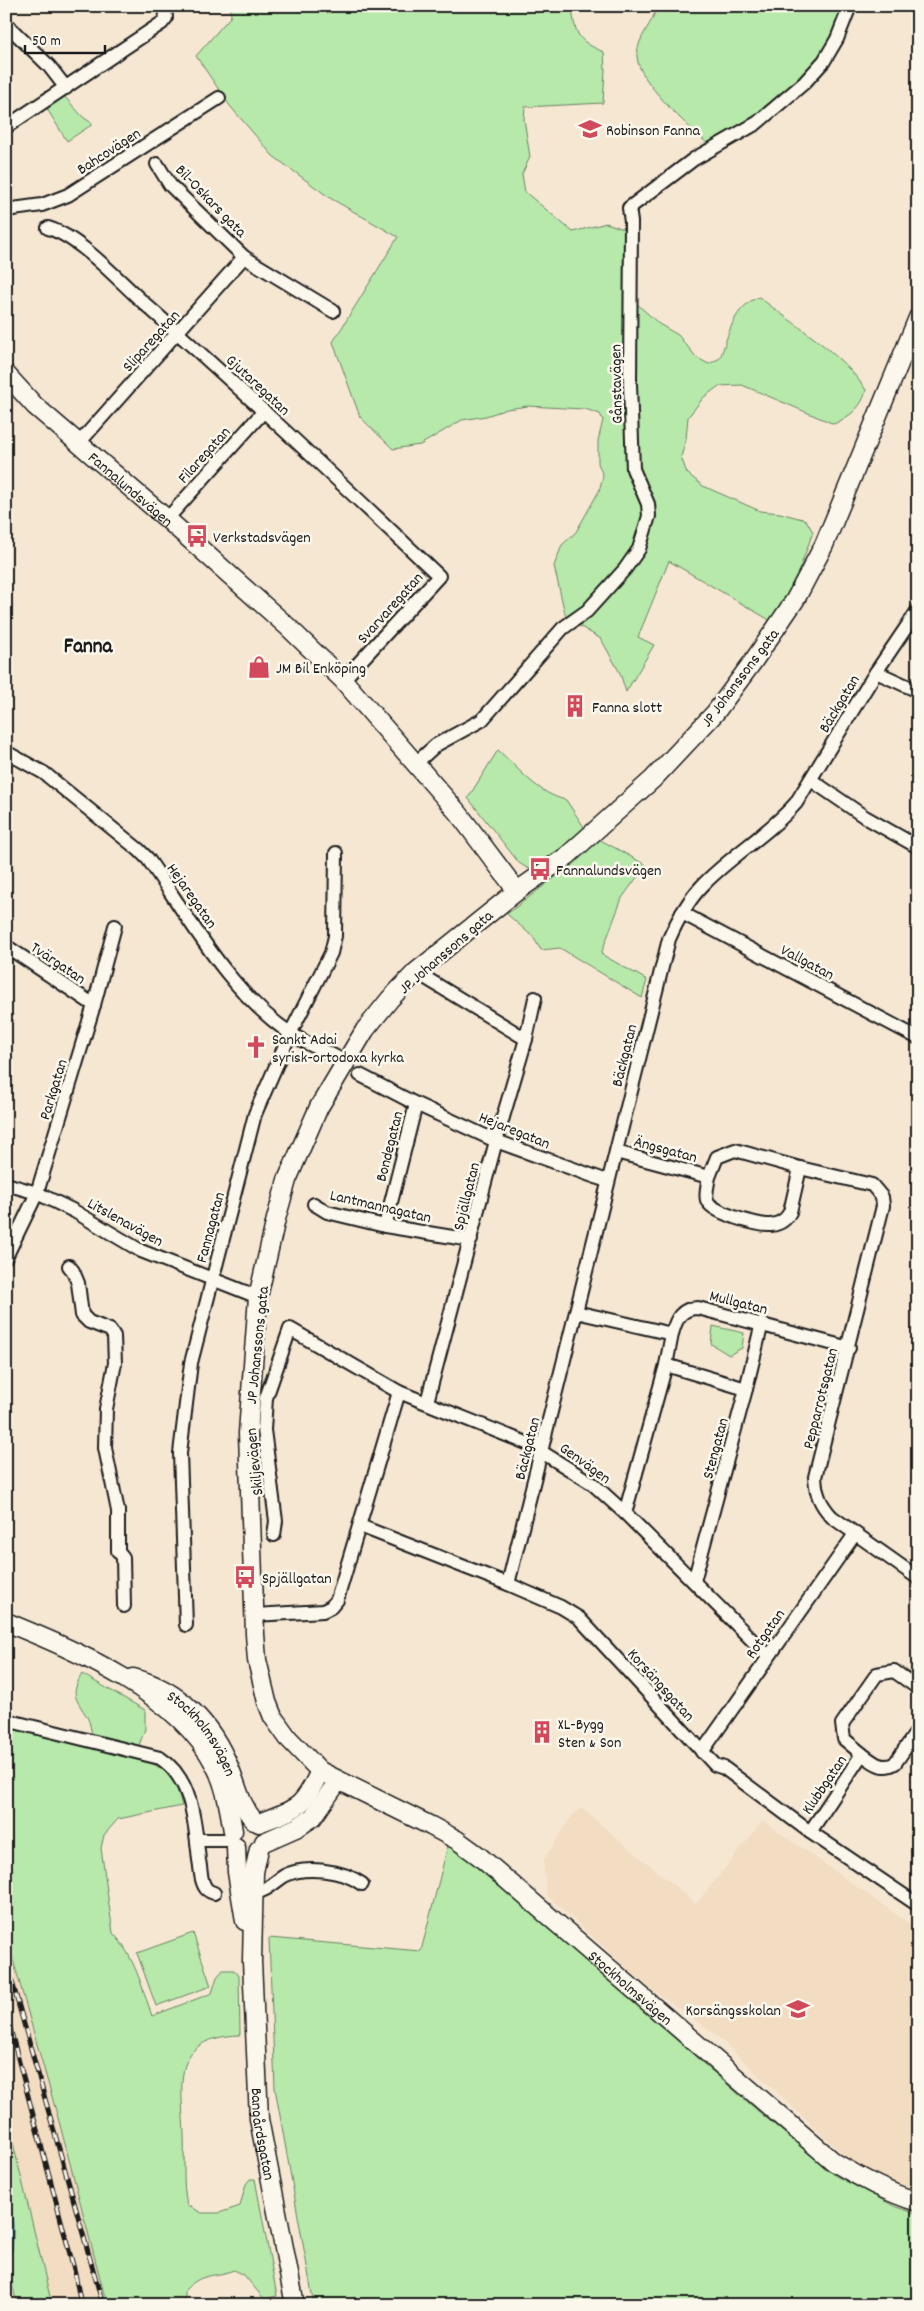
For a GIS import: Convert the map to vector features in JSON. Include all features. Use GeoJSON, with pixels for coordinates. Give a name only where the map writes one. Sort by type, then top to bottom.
{"type":"FeatureCollection","features":[{"type":"Feature","properties":{"kind":"street"},"geometry":{"type":"LineString","coordinates":[[6,127],[162,23],[166,18],[165,6]]}},
{"type":"Feature","properties":{"kind":"street","name":"Gånstavägen"},"geometry":{"type":"LineString","coordinates":[[416,764],[436,745],[482,720],[563,628],[587,611],[625,569],[639,549],[649,516],[648,504],[633,469],[630,384],[631,222],[629,208],[694,160],[756,123],[790,96],[824,61],[837,39],[850,6]]}},
{"type":"Feature","properties":{"kind":"street"},"geometry":{"type":"LineString","coordinates":[[6,24],[49,66],[66,88]]}},
{"type":"Feature","properties":{"kind":"street","name":"Bahcovägen"},"geometry":{"type":"LineString","coordinates":[[6,210],[42,205],[68,195],[219,98]]}},
{"type":"Feature","properties":{"kind":"street","name":"Bil-Oskars gata"},"geometry":{"type":"LineString","coordinates":[[157,164],[170,185],[244,257],[333,311]]}},
{"type":"Feature","properties":{"kind":"street","name":"Gjutaregatan"},"geometry":{"type":"LineString","coordinates":[[48,228],[72,239],[178,333],[264,411],[439,576]]}},
{"type":"Feature","properties":{"kind":"street","name":"Sliparegatan"},"geometry":{"type":"LineString","coordinates":[[79,443],[244,257]]}},
{"type":"Feature","properties":{"kind":"street","name":"JP Johanssons gata"},"geometry":{"type":"LineString","coordinates":[[320,1771],[297,1749],[273,1717],[257,1660],[248,1433],[258,1297],[287,1180],[319,1108],[345,1062],[372,1022],[416,972],[517,890],[566,856],[653,779],[715,713],[752,663],[795,600],[824,545],[918,318]]}},
{"type":"Feature","properties":{"kind":"street","name":"Fannalundsvägen"},"geometry":{"type":"LineString","coordinates":[[6,374],[36,406],[167,519],[288,627],[343,680],[459,814],[517,890]]}},
{"type":"Feature","properties":{"kind":"street","name":"Filaregatan"},"geometry":{"type":"LineString","coordinates":[[167,519],[264,411]]}},
{"type":"Feature","properties":{"kind":"street","name":"Svarvaregatan"},"geometry":{"type":"LineString","coordinates":[[343,680],[439,576]]}},
{"type":"Feature","properties":{"kind":"street","name":"Bäckgatan"},"geometry":{"type":"LineString","coordinates":[[508,1584],[607,1181],[616,1152],[669,939],[682,913],[702,887],[780,822],[796,802],[876,672],[918,610]]}},
{"type":"Feature","properties":{"kind":"street"},"geometry":{"type":"LineString","coordinates":[[876,672],[918,691]]}},
{"type":"Feature","properties":{"kind":"street","name":"Hejaregatan"},"geometry":{"type":"LineString","coordinates":[[6,752],[44,773],[144,854],[244,993],[290,1034],[345,1062]]}},
{"type":"Feature","properties":{"kind":"street"},"geometry":{"type":"LineString","coordinates":[[811,780],[865,817],[918,847]]}},
{"type":"Feature","properties":{"kind":"street","name":"Fannagatan"},"geometry":{"type":"LineString","coordinates":[[186,1625],[180,1453],[191,1363],[255,1114],[290,1034],[331,953],[335,936],[336,853]]}},
{"type":"Feature","properties":{"kind":"street","name":"Vallgatan"},"geometry":{"type":"LineString","coordinates":[[682,913],[918,1038]]}},
{"type":"Feature","properties":{"kind":"street","name":"Parkgatan"},"geometry":{"type":"LineString","coordinates":[[6,1257],[37,1193],[94,1005],[114,926]]}},
{"type":"Feature","properties":{"kind":"street","name":"Tvärgatan"},"geometry":{"type":"LineString","coordinates":[[6,946],[94,1005]]}},
{"type":"Feature","properties":{"kind":"street"},"geometry":{"type":"LineString","coordinates":[[416,972],[526,1039]]}},
{"type":"Feature","properties":{"kind":"street","name":"Spjällgatan"},"geometry":{"type":"LineString","coordinates":[[427,1402],[496,1141],[526,1039],[535,998]]}},
{"type":"Feature","properties":{"kind":"street","name":"Hejaregatan"},"geometry":{"type":"LineString","coordinates":[[360,1075],[416,1104],[496,1141],[607,1181]]}},
{"type":"Feature","properties":{"kind":"street","name":"Bondegatan"},"geometry":{"type":"LineString","coordinates":[[386,1226],[416,1104]]}},
{"type":"Feature","properties":{"kind":"street","name":"Ängsgatan"},"geometry":{"type":"LineString","coordinates":[[800,1168],[787,1219],[769,1226],[720,1213],[711,1207],[707,1201],[709,1177],[717,1157],[735,1150],[800,1168],[872,1184]]}},
{"type":"Feature","properties":{"kind":"street","name":"Ängsgatan"},"geometry":{"type":"LineString","coordinates":[[616,1152],[709,1177]]}},
{"type":"Feature","properties":{"kind":"street","name":"Litslenavägen"},"geometry":{"type":"LineString","coordinates":[[6,1184],[37,1193],[74,1211],[141,1251],[258,1297]]}},
{"type":"Feature","properties":{"kind":"street","name":"Pepparrotsgatan"},"geometry":{"type":"LineString","coordinates":[[872,1184],[882,1197],[883,1206],[815,1477],[818,1497],[823,1507],[832,1517],[918,1578]]}},
{"type":"Feature","properties":{"kind":"street","name":"Lantmannagatan"},"geometry":{"type":"LineString","coordinates":[[314,1204],[327,1212],[386,1226],[470,1240]]}},
{"type":"Feature","properties":{"kind":"street"},"geometry":{"type":"LineString","coordinates":[[68,1266],[73,1271],[78,1283],[82,1315],[89,1322],[110,1330],[114,1336],[115,1363],[106,1409],[105,1448],[118,1511],[118,1551],[123,1557],[124,1606]]}},
{"type":"Feature","properties":{"kind":"street","name":"Mullgatan"},"geometry":{"type":"LineString","coordinates":[[624,1513],[666,1366],[672,1334],[680,1314],[692,1308],[762,1323],[848,1348]]}},
{"type":"Feature","properties":{"kind":"street"},"geometry":{"type":"LineString","coordinates":[[576,1312],[672,1334]]}},
{"type":"Feature","properties":{"kind":"street","name":"Stengatan"},"geometry":{"type":"LineString","coordinates":[[694,1581],[762,1323]]}},
{"type":"Feature","properties":{"kind":"street","name":"Genvägen"},"geometry":{"type":"LineString","coordinates":[[290,1329],[399,1392],[542,1451],[593,1484],[694,1581],[768,1656]]}},
{"type":"Feature","properties":{"kind":"street","name":"Skiljevägen"},"geometry":{"type":"LineString","coordinates":[[274,1535],[276,1521],[264,1430],[266,1398],[290,1329]]}},
{"type":"Feature","properties":{"kind":"street"},"geometry":{"type":"LineString","coordinates":[[666,1366],[746,1389]]}},
{"type":"Feature","properties":{"kind":"street"},"geometry":{"type":"LineString","coordinates":[[255,1615],[310,1613],[324,1611],[332,1607],[342,1590],[399,1392]]}},
{"type":"Feature","properties":{"kind":"street","name":"Korsängsgatan"},"geometry":{"type":"LineString","coordinates":[[360,1526],[508,1584],[561,1607],[579,1618],[715,1765],[724,1768],[810,1832],[918,1905]]}},
{"type":"Feature","properties":{"kind":"street","name":"Rotgatan"},"geometry":{"type":"LineString","coordinates":[[702,1752],[855,1534]]}},
{"type":"Feature","properties":{"kind":"street","name":"Stockholmsvägen"},"geometry":{"type":"LineString","coordinates":[[6,1622],[44,1637],[122,1676],[184,1724],[202,1744],[215,1765],[224,1787],[234,1839]]}},
{"type":"Feature","properties":{"kind":"street","name":"Klubbgatan"},"geometry":{"type":"LineString","coordinates":[[918,1688],[894,1671],[877,1674],[842,1724],[844,1739],[879,1766],[890,1766],[895,1763],[918,1730]]}},
{"type":"Feature","properties":{"kind":"street","name":"Stockholmsvägen"},"geometry":{"type":"LineString","coordinates":[[122,1676],[152,1683],[175,1697],[199,1717],[212,1731],[223,1752],[243,1807],[256,1822]]}},
{"type":"Feature","properties":{"kind":"street"},"geometry":{"type":"LineString","coordinates":[[6,1720],[160,1758],[170,1764],[182,1781],[189,1800],[197,1840],[202,1882],[208,1891],[214,1893]]}},
{"type":"Feature","properties":{"kind":"street","name":"Klubbgatan"},"geometry":{"type":"LineString","coordinates":[[810,1832],[862,1754]]}},
{"type":"Feature","properties":{"kind":"street"},"geometry":{"type":"LineString","coordinates":[[320,1771],[304,1800],[297,1807],[283,1816],[256,1822],[245,1820],[238,1824],[234,1839],[243,1852],[252,1853],[262,1845],[298,1827],[313,1817],[338,1781]]}},
{"type":"Feature","properties":{"kind":"street","name":"Stockholmsvägen"},"geometry":{"type":"LineString","coordinates":[[320,1771],[439,1831],[479,1856],[834,2162],[866,2181],[901,2197],[918,2202]]}},
{"type":"Feature","properties":{"kind":"street"},"geometry":{"type":"LineString","coordinates":[[256,1822],[264,1833],[262,1845]]}},
{"type":"Feature","properties":{"kind":"street"},"geometry":{"type":"LineString","coordinates":[[197,1840],[234,1839]]}},
{"type":"Feature","properties":{"kind":"street","name":"Bangårdsgatan"},"geometry":{"type":"LineString","coordinates":[[234,1839],[237,1872],[252,1961]]}},
{"type":"Feature","properties":{"kind":"street","name":"Bangårdsgatan"},"geometry":{"type":"LineString","coordinates":[[262,1845],[254,1872],[252,1961],[259,2119],[296,2305]]}},
{"type":"Feature","properties":{"kind":"street"},"geometry":{"type":"LineString","coordinates":[[254,1893],[264,1890],[284,1876],[301,1870],[332,1873],[355,1878],[362,1884]]}},
{"type":"Feature","properties":{"kind":"shaded area","name":"Korsängsskolan"},"geometry":{"type":"Polygon","coordinates":[[[581,1808],[696,1904],[763,1821],[918,1930],[918,2191],[888,2181],[846,2157],[716,2035],[643,1983],[547,1895],[543,1861],[572,1816],[581,1808]]]}},
{"type":"Feature","properties":{"kind":"shaded area"},"geometry":{"type":"Polygon","coordinates":[[[6,1935],[60,2125],[107,2305],[52,2305],[12,2140],[6,2140],[6,1935]]]}},
{"type":"Feature","properties":{"kind":"green space"},"geometry":{"type":"Polygon","coordinates":[[[230,6],[575,6],[572,8],[573,17],[580,36],[589,45],[604,52],[603,103],[525,107],[524,119],[530,157],[522,174],[525,192],[573,232],[606,223],[624,229],[624,292],[659,324],[678,335],[697,358],[709,364],[720,358],[729,331],[738,314],[743,307],[759,297],[831,352],[866,390],[858,407],[834,424],[742,385],[719,386],[704,397],[688,417],[686,439],[681,457],[687,473],[703,486],[760,511],[780,513],[806,520],[813,532],[800,568],[773,622],[669,561],[638,637],[654,645],[626,692],[620,673],[601,639],[566,618],[554,566],[562,545],[576,532],[599,491],[603,476],[598,463],[598,441],[603,420],[600,414],[585,409],[528,406],[507,409],[486,416],[462,420],[420,445],[393,449],[360,417],[333,342],[398,237],[330,198],[273,156],[230,106],[196,56],[231,16],[230,6]]]}},
{"type":"Feature","properties":{"kind":"green space"},"geometry":{"type":"Polygon","coordinates":[[[657,6],[843,6],[834,36],[812,70],[797,85],[762,112],[708,144],[655,91],[639,66],[638,49],[657,6]]]}},
{"type":"Feature","properties":{"kind":"green space"},"geometry":{"type":"Polygon","coordinates":[[[63,95],[83,117],[93,124],[67,141],[47,109],[63,95]]]}},
{"type":"Feature","properties":{"kind":"green space"},"geometry":{"type":"Polygon","coordinates":[[[498,750],[537,786],[556,797],[566,800],[586,830],[536,869],[527,868],[519,863],[468,798],[498,750]]]}},
{"type":"Feature","properties":{"kind":"green space"},"geometry":{"type":"Polygon","coordinates":[[[597,838],[646,865],[622,898],[601,954],[647,980],[642,998],[560,948],[541,950],[533,937],[507,914],[568,867],[565,862],[597,838]]]}},
{"type":"Feature","properties":{"kind":"green space"},"geometry":{"type":"Polygon","coordinates":[[[713,1326],[744,1333],[742,1348],[729,1355],[711,1344],[713,1326]]]}},
{"type":"Feature","properties":{"kind":"green space"},"geometry":{"type":"Polygon","coordinates":[[[82,1674],[145,1710],[145,1729],[138,1748],[92,1736],[88,1719],[79,1705],[75,1692],[82,1674]]]}},
{"type":"Feature","properties":{"kind":"green space"},"geometry":{"type":"Polygon","coordinates":[[[6,1727],[153,1764],[166,1772],[176,1786],[182,1806],[118,1819],[104,1835],[101,1848],[113,1933],[132,1961],[152,2016],[212,1993],[217,1977],[223,1970],[234,1970],[239,1976],[240,2035],[217,2038],[201,2044],[191,2054],[185,2066],[182,2081],[182,2097],[185,2196],[187,2205],[202,2213],[219,2213],[240,2206],[246,2184],[250,2179],[255,2179],[277,2296],[264,2299],[244,2275],[234,2270],[202,2278],[191,2284],[185,2290],[185,2305],[107,2305],[60,2125],[6,1935],[6,1727]]]}},
{"type":"Feature","properties":{"kind":"green space"},"geometry":{"type":"Polygon","coordinates":[[[448,1845],[476,1865],[758,2111],[836,2176],[896,2207],[918,2214],[918,2305],[314,2305],[275,2088],[269,1938],[421,1951],[448,1845]]]}},
{"type":"Feature","properties":{"kind":"green space"},"geometry":{"type":"Polygon","coordinates":[[[193,1933],[211,1986],[156,2006],[137,1953],[193,1933]]]}},
{"type":"Feature","properties":{"kind":"green space"},"geometry":{"type":"Polygon","coordinates":[[[12,2139],[52,2305],[17,2305],[10,2275],[6,2271],[6,2255],[12,2251],[12,2219],[6,2204],[6,2140],[12,2139]]]}},
{"type":"Feature","properties":{"kind":"water"},"geometry":{"type":"Polygon","coordinates":[[[6,2204],[13,2220],[13,2233],[12,2251],[6,2255],[6,2204]]]}},
{"type":"Feature","properties":{"kind":"railway"},"geometry":{"type":"LineString","coordinates":[[6,1960],[103,2305]]}},
{"type":"Feature","properties":{"kind":"railway"},"geometry":{"type":"LineString","coordinates":[[6,2013],[75,2273],[81,2305]]}},
{"type":"Feature","properties":{"kind":"place","name":"Robinson Fanna"},"geometry":{"type":"Point","coordinates":[590,129]}},
{"type":"Feature","properties":{"kind":"place","name":"Verkstadsvägen"},"geometry":{"type":"Point","coordinates":[197,536]}},
{"type":"Feature","properties":{"kind":"place","name":"JM Bil Enköping"},"geometry":{"type":"Point","coordinates":[259,667]}},
{"type":"Feature","properties":{"kind":"place","name":"Fanna slott"},"geometry":{"type":"Point","coordinates":[575,706]}},
{"type":"Feature","properties":{"kind":"place","name":"Fannalundsvägen"},"geometry":{"type":"Point","coordinates":[540,869]}},
{"type":"Feature","properties":{"kind":"place","name":"Sankt Adai syrisk-ortodoxa kyrka"},"geometry":{"type":"Point","coordinates":[256,1047]}},
{"type":"Feature","properties":{"kind":"place","name":"Spjällgatan"},"geometry":{"type":"Point","coordinates":[245,1577]}},
{"type":"Feature","properties":{"kind":"place","name":"XL-Bygg Sten & Son"},"geometry":{"type":"Point","coordinates":[542,1732]}},
{"type":"Feature","properties":{"kind":"place","name":"Korsängsskolan"},"geometry":{"type":"Point","coordinates":[798,2009]}},
{"type":"Feature","properties":{"kind":"district","name":"Fanna"},"geometry":{"type":"Point","coordinates":[88,645]}}]}
